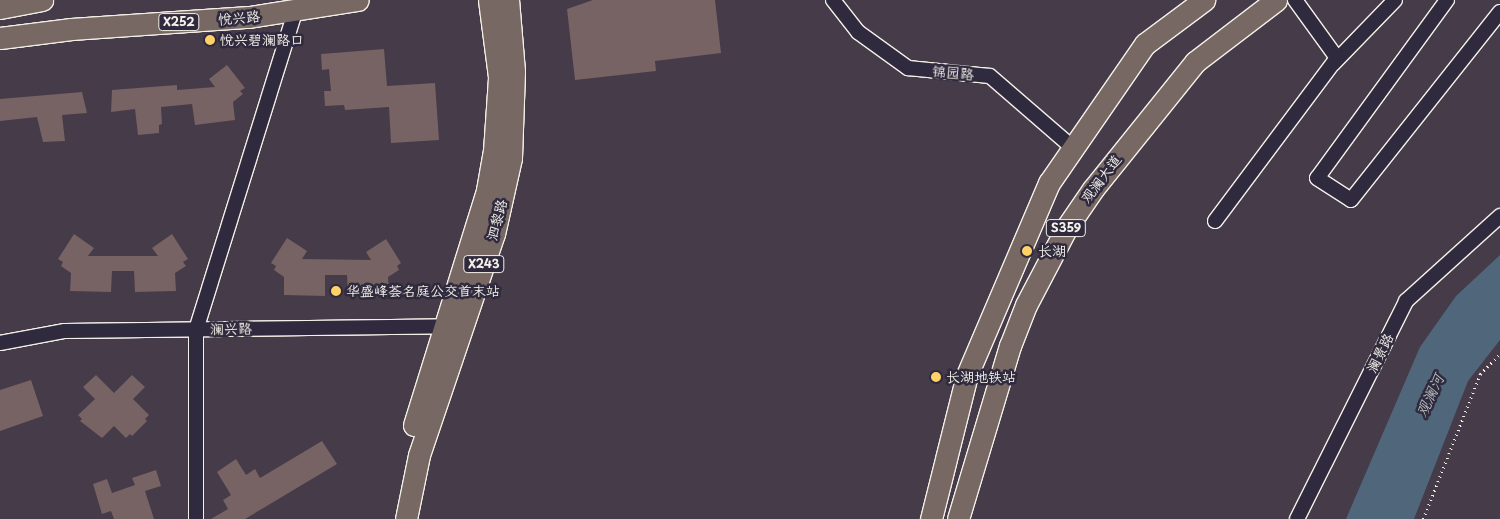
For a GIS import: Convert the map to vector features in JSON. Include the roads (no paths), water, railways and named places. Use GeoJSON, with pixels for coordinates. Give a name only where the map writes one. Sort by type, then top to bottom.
{"type":"FeatureCollection","features":[{"type":"Feature","properties":{"kind":"main road"},"geometry":{"type":"LineString","coordinates":[[0,8],[42,0]]}},
{"type":"Feature","properties":{"kind":"main road","name":"悦兴路"},"geometry":{"type":"LineString","coordinates":[[0,38],[71,29],[295,12],[358,0]]}},
{"type":"Feature","properties":{"kind":"main road"},"geometry":{"type":"LineString","coordinates":[[474,0],[503,27],[517,0]]}},
{"type":"Feature","properties":{"kind":"main road","name":"泗黎路"},"geometry":{"type":"LineString","coordinates":[[489,0],[503,27]]}},
{"type":"Feature","properties":{"kind":"main road","name":"泗黎路"},"geometry":{"type":"LineString","coordinates":[[392,519],[403,462],[455,326],[494,234],[512,158],[503,27],[508,0]]}},
{"type":"Feature","properties":{"kind":"main road","name":"S359"},"geometry":{"type":"LineString","coordinates":[[931,519],[967,375],[1049,183],[1145,44],[1204,0]]}},
{"type":"Feature","properties":{"kind":"main road","name":"观澜大道"},"geometry":{"type":"LineString","coordinates":[[958,519],[1010,346],[1026,305],[1067,227],[1104,174],[1195,62],[1276,0]]}},
{"type":"Feature","properties":{"kind":"main road","name":"泗黎路"},"geometry":{"type":"LineString","coordinates":[[406,519],[419,455],[455,326]]}},
{"type":"Feature","properties":{"kind":"street","name":"锦园路"},"geometry":{"type":"LineString","coordinates":[[834,0],[858,32],[908,68],[990,76],[1073,148]]}},
{"type":"Feature","properties":{"kind":"street"},"geometry":{"type":"LineString","coordinates":[[1215,221],[1337,58],[1295,0]]}},
{"type":"Feature","properties":{"kind":"street"},"geometry":{"type":"LineString","coordinates":[[1333,64],[1395,0]]}},
{"type":"Feature","properties":{"kind":"street"},"geometry":{"type":"LineString","coordinates":[[1446,0],[1317,178],[1351,200],[1500,12]]}},
{"type":"Feature","properties":{"kind":"street"},"geometry":{"type":"LineString","coordinates":[[196,519],[196,330],[295,12]]}},
{"type":"Feature","properties":{"kind":"street","name":"澜景路"},"geometry":{"type":"LineString","coordinates":[[1297,519],[1406,301],[1500,216]]}},
{"type":"Feature","properties":{"kind":"street","name":"澜兴路"},"geometry":{"type":"LineString","coordinates":[[0,343],[64,331],[455,326]]}},
{"type":"Feature","properties":{"kind":"water","name":"观澜河"},"geometry":{"type":"Polygon","coordinates":[[[1500,255],[1500,340],[1468,381],[1414,519],[1346,519],[1420,347],[1456,296],[1500,255]]]}},
{"type":"Feature","properties":{"kind":"place","name":"悦兴碧澜路口"},"geometry":{"type":"Point","coordinates":[210,40]}},
{"type":"Feature","properties":{"kind":"place","name":"长湖"},"geometry":{"type":"Point","coordinates":[1027,251]}},
{"type":"Feature","properties":{"kind":"place","name":"华盛峰荟名庭公交首末站"},"geometry":{"type":"Point","coordinates":[336,291]}},
{"type":"Feature","properties":{"kind":"place","name":"长湖地铁站"},"geometry":{"type":"Point","coordinates":[936,377]}}]}
